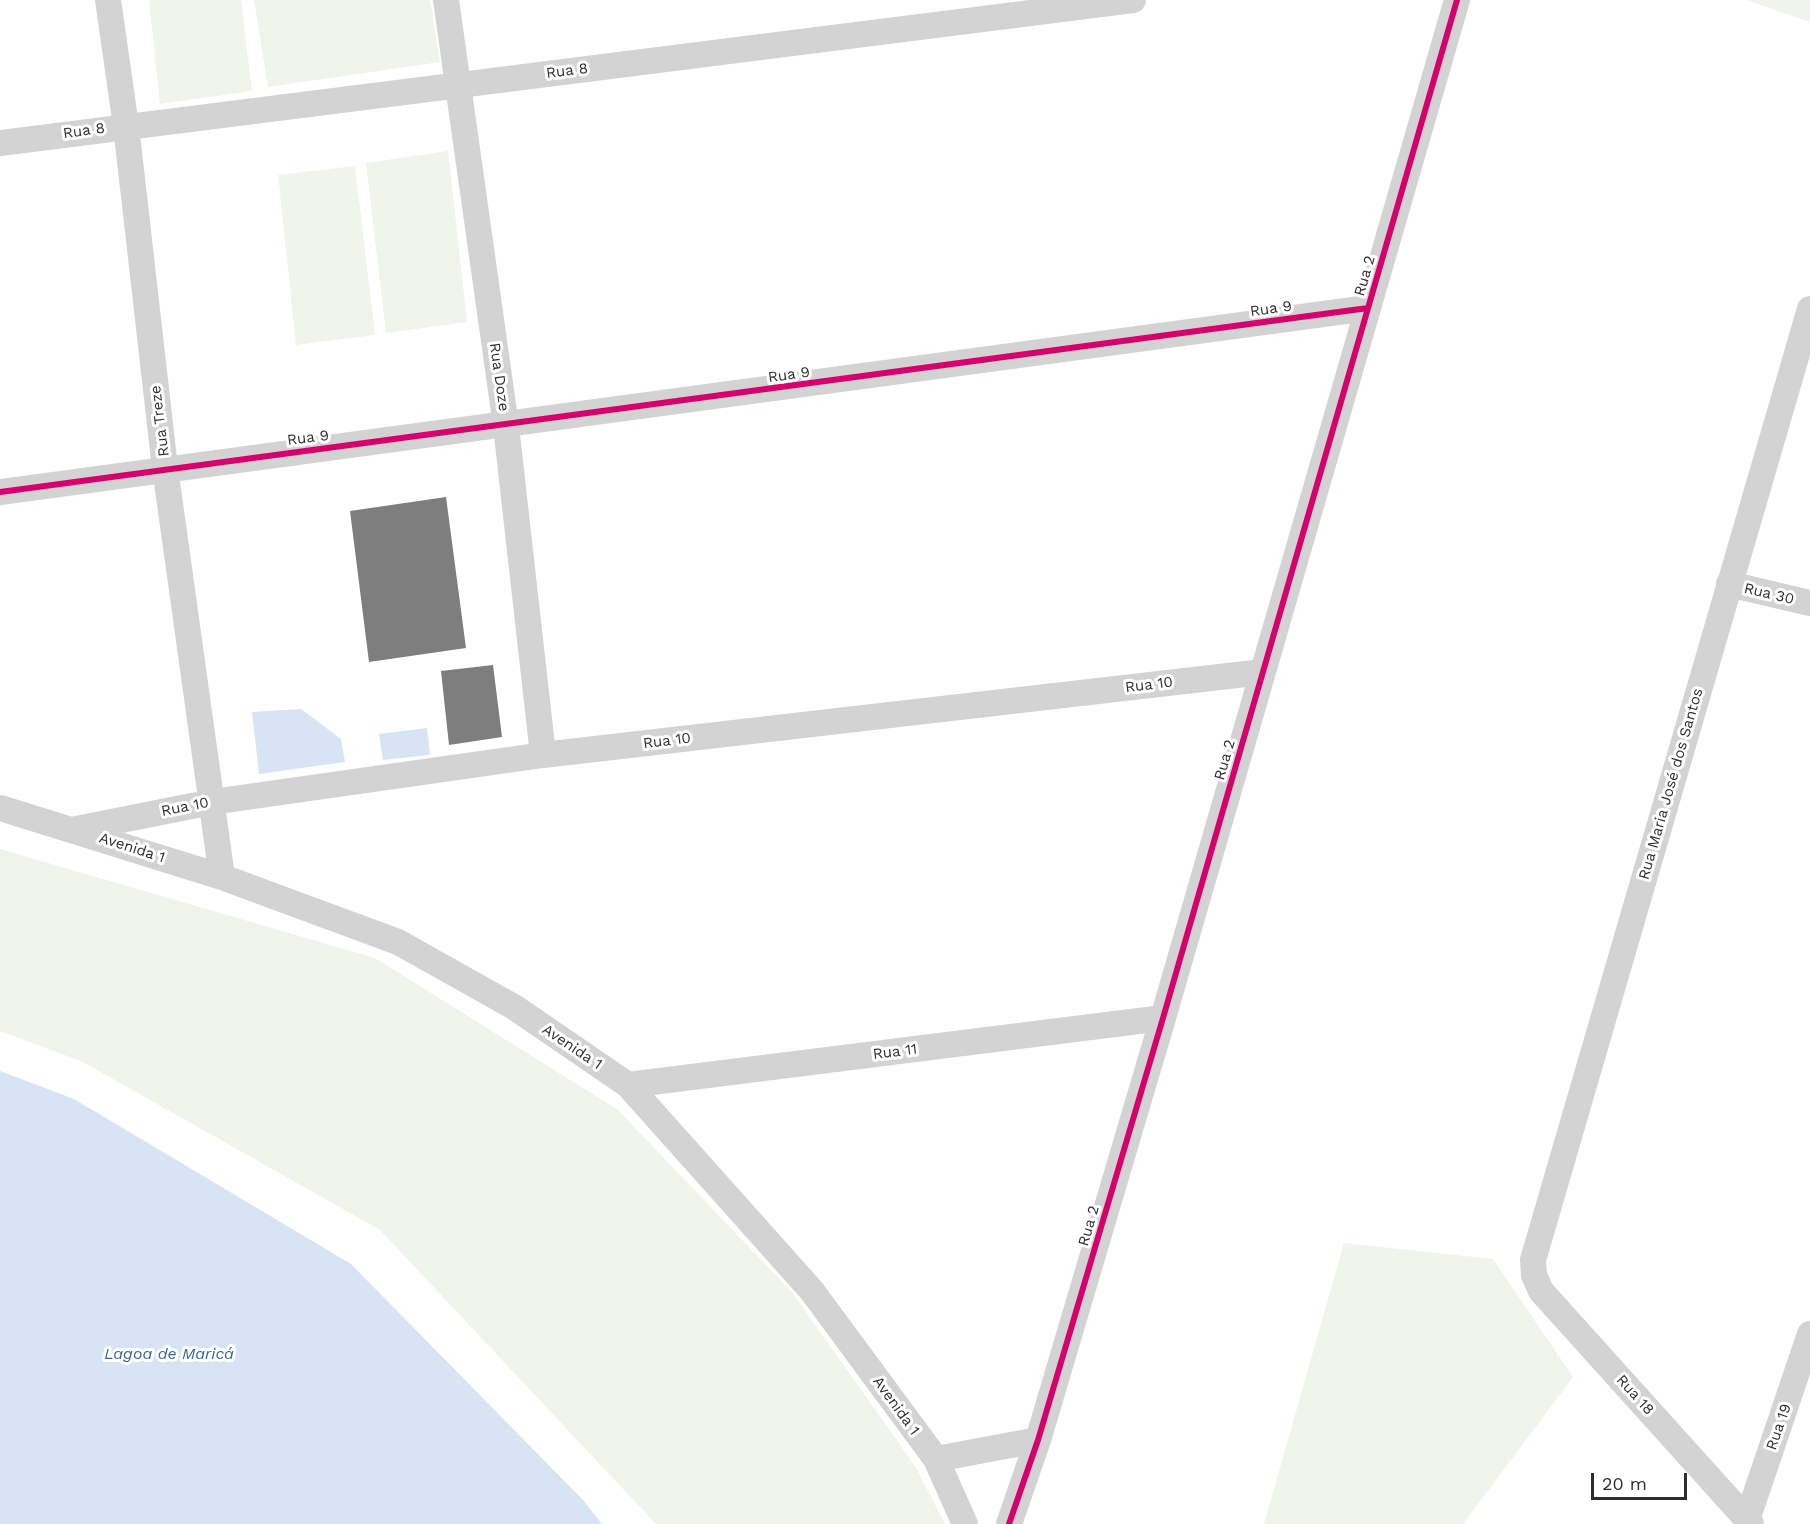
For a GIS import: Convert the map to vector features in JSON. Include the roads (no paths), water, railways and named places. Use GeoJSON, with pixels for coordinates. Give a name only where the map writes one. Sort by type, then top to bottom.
{"type":"FeatureCollection","features":[{"type":"Feature","properties":{"kind":"street","name":"Rua Treze"},"geometry":{"type":"LineString","coordinates":[[108,0],[126,126],[165,468],[222,877]]}},
{"type":"Feature","properties":{"kind":"street","name":"Rua Doze"},"geometry":{"type":"LineString","coordinates":[[446,0],[506,426],[543,755]]}},
{"type":"Feature","properties":{"kind":"street","name":"Rua 8"},"geometry":{"type":"LineString","coordinates":[[0,142],[1133,0]]}},
{"type":"Feature","properties":{"kind":"street","name":"Rua 2"},"geometry":{"type":"LineString","coordinates":[[1009,1524],[1038,1440],[1163,1018],[1457,0]]}},
{"type":"Feature","properties":{"kind":"street","name":"Rua 9"},"geometry":{"type":"LineString","coordinates":[[0,492],[165,468],[506,426],[1368,308]]}},
{"type":"Feature","properties":{"kind":"street","name":"Rua Maria José dos Santos"},"geometry":{"type":"LineString","coordinates":[[1533,1260],[1810,309]]}},
{"type":"Feature","properties":{"kind":"street","name":"Rua 30"},"geometry":{"type":"LineString","coordinates":[[1729,584],[1810,603]]}},
{"type":"Feature","properties":{"kind":"street","name":"Rua 10"},"geometry":{"type":"LineString","coordinates":[[73,830],[212,802],[543,755],[1263,672]]}},
{"type":"Feature","properties":{"kind":"street","name":"Avenida 1"},"geometry":{"type":"LineString","coordinates":[[0,808],[222,877],[398,942],[514,1007],[628,1085],[812,1291],[936,1459],[965,1524]]}},
{"type":"Feature","properties":{"kind":"street","name":"Rua 11"},"geometry":{"type":"LineString","coordinates":[[628,1085],[1163,1018]]}},
{"type":"Feature","properties":{"kind":"street","name":"Rua 18"},"geometry":{"type":"LineString","coordinates":[[1533,1260],[1534,1275],[1541,1291],[1749,1522]]}},
{"type":"Feature","properties":{"kind":"street","name":"Rua 19"},"geometry":{"type":"LineString","coordinates":[[1749,1522],[1810,1334]]}},
{"type":"Feature","properties":{"kind":"street"},"geometry":{"type":"LineString","coordinates":[[936,1459],[1038,1440]]}},
{"type":"Feature","properties":{"kind":"water"},"geometry":{"type":"Polygon","coordinates":[[[301,709],[341,739],[345,762],[259,774],[252,712],[301,709]]]}},
{"type":"Feature","properties":{"kind":"water"},"geometry":{"type":"Polygon","coordinates":[[[427,728],[430,755],[383,760],[379,734],[427,728]]]}},
{"type":"Feature","properties":{"kind":"water","name":"Lagoa de Maricá"},"geometry":{"type":"Polygon","coordinates":[[[0,1071],[74,1099],[351,1264],[583,1500],[602,1524],[0,1524],[0,1071]]]}}]}
